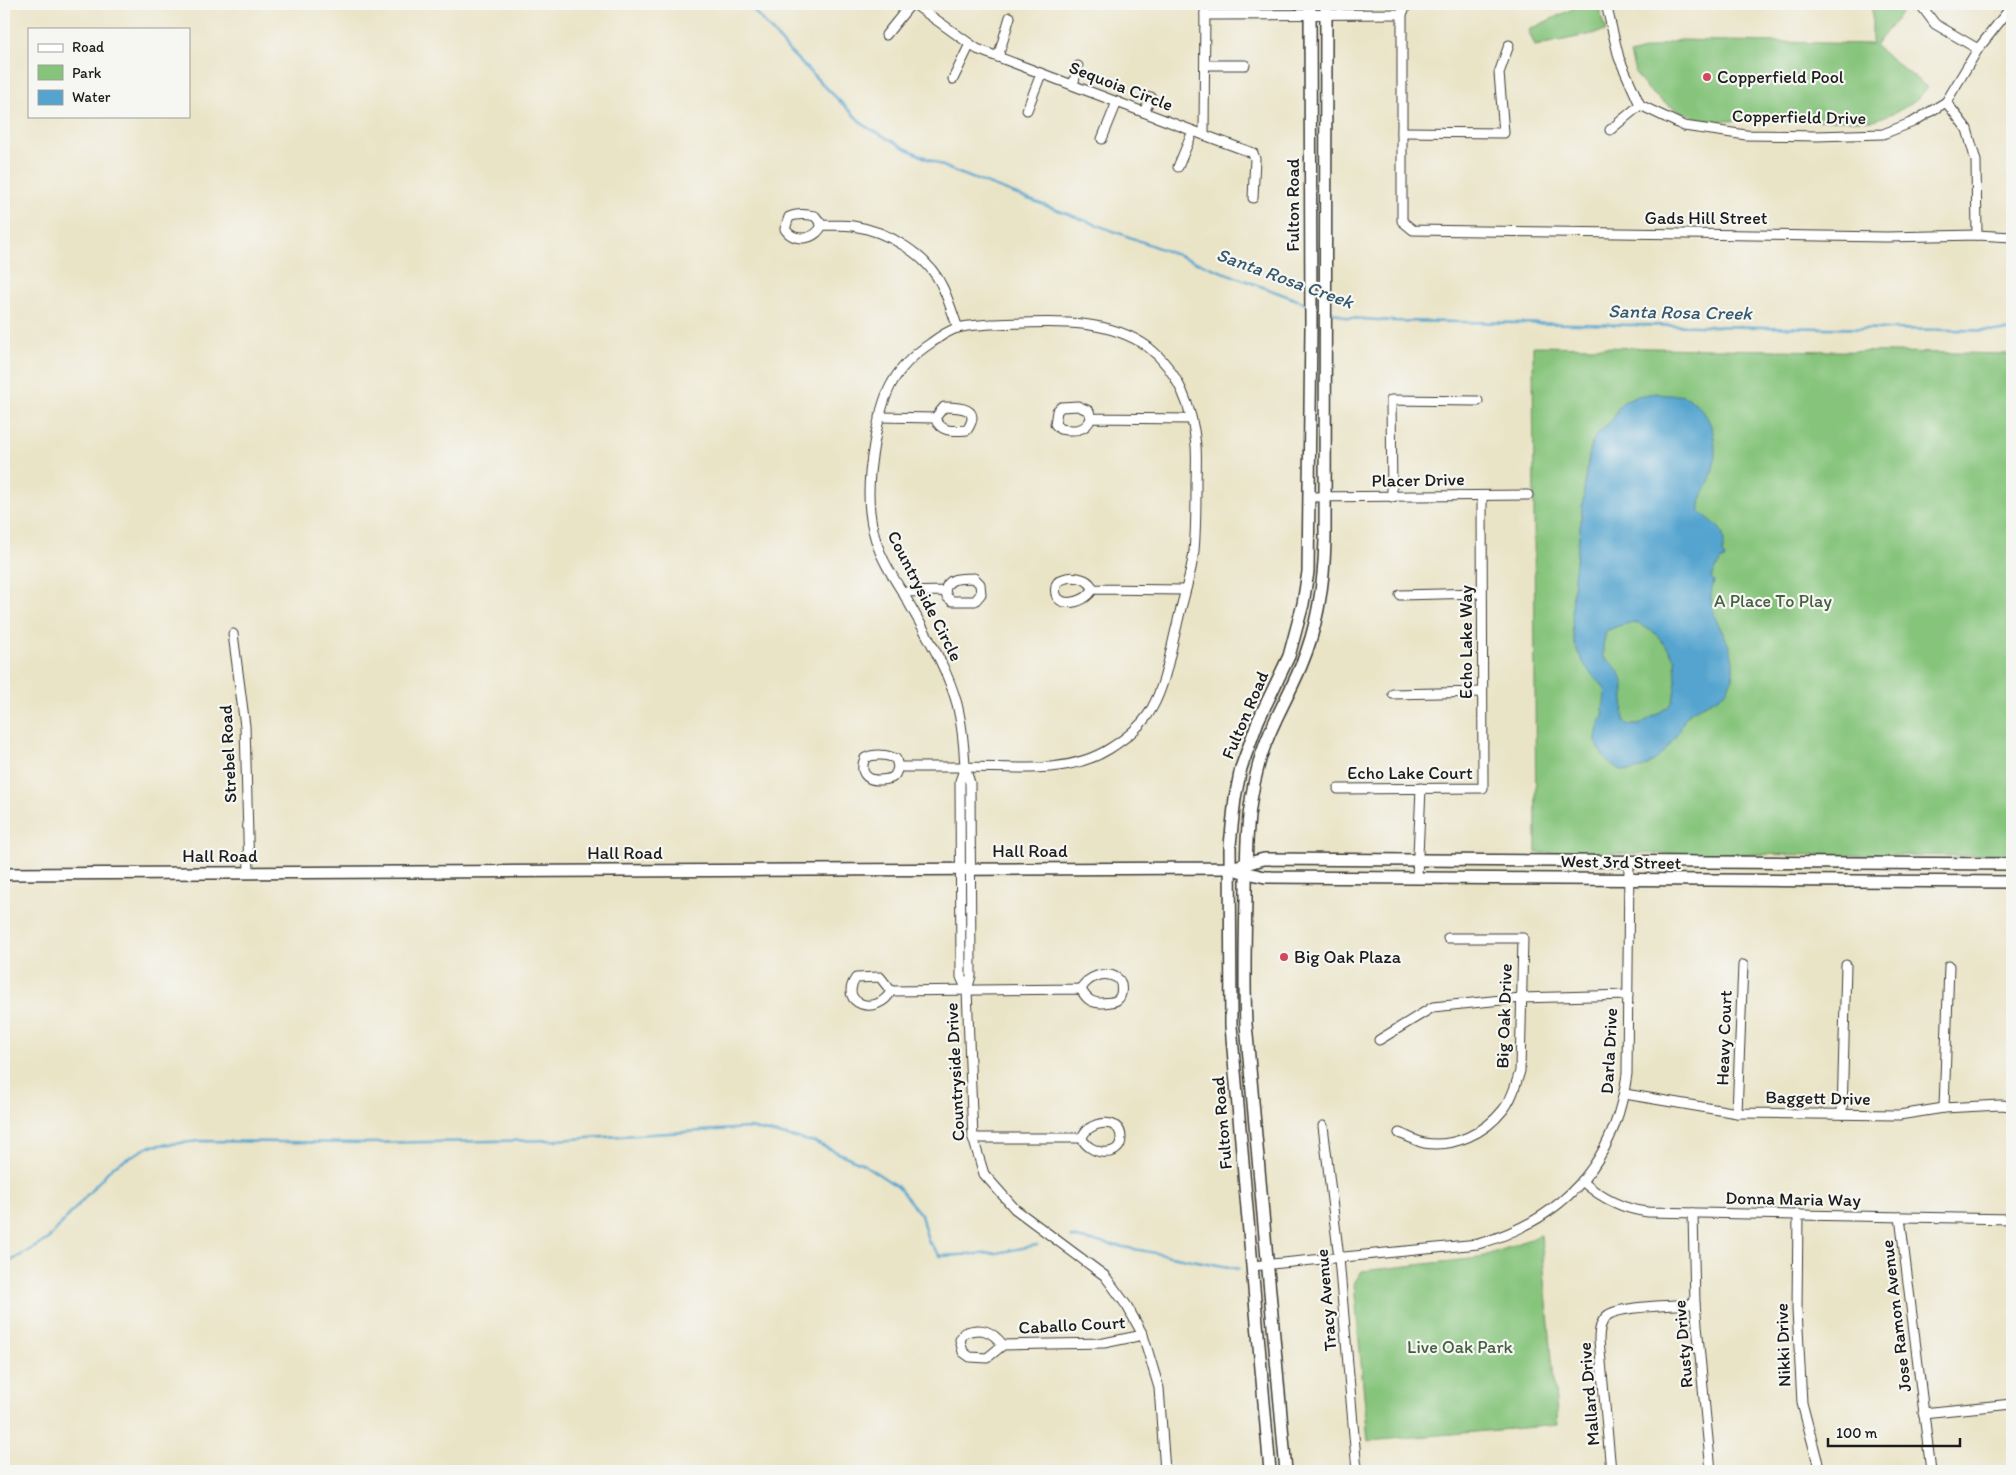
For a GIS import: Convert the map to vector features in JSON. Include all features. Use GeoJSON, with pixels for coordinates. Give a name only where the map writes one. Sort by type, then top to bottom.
{"type":"FeatureCollection","features":[{"type":"Feature","properties":{"kind":"main road","name":"Fulton Road"},"geometry":{"type":"LineString","coordinates":[[1270,1471],[1231,1026],[1230,868],[1233,814],[1242,768],[1258,721],[1289,656],[1304,604],[1309,558],[1311,328],[1310,9]]}},
{"type":"Feature","properties":{"kind":"main road","name":"Fulton Road"},"geometry":{"type":"LineString","coordinates":[[1286,1471],[1246,1024],[1244,986],[1246,868],[1248,816],[1258,765],[1272,728],[1301,667],[1317,615],[1324,558],[1326,9]]}},
{"type":"Feature","properties":{"kind":"main road","name":"West 3rd Street"},"geometry":{"type":"LineString","coordinates":[[1246,868],[1264,859],[2012,864]]}},
{"type":"Feature","properties":{"kind":"main road","name":"West 3rd Street"},"geometry":{"type":"LineString","coordinates":[[1230,868],[1246,868],[1265,877],[2012,882]]}},
{"type":"Feature","properties":{"kind":"main road","name":"Hall Road"},"geometry":{"type":"LineString","coordinates":[[4,874],[1230,868]]}},
{"type":"Feature","properties":{"kind":"street"},"geometry":{"type":"LineString","coordinates":[[886,35],[912,4]]}},
{"type":"Feature","properties":{"kind":"street","name":"Sequoia Circle"},"geometry":{"type":"LineString","coordinates":[[912,4],[977,49],[1253,153],[1255,159],[1253,198]]}},
{"type":"Feature","properties":{"kind":"street"},"geometry":{"type":"LineString","coordinates":[[1204,135],[1205,4]]}},
{"type":"Feature","properties":{"kind":"street"},"geometry":{"type":"LineString","coordinates":[[1407,4],[1402,14],[1402,132],[1504,133],[1499,73],[1508,45]]}},
{"type":"Feature","properties":{"kind":"street"},"geometry":{"type":"LineString","coordinates":[[1920,4],[1935,24],[1978,49]]}},
{"type":"Feature","properties":{"kind":"street"},"geometry":{"type":"LineString","coordinates":[[1610,5],[1619,58],[1640,105],[1610,130]]}},
{"type":"Feature","properties":{"kind":"street","name":"Copperfield Drive"},"geometry":{"type":"LineString","coordinates":[[1640,105],[1684,126],[1746,135],[1817,136],[1883,134],[1913,122],[1946,102],[1978,49],[2012,6]]}},
{"type":"Feature","properties":{"kind":"street"},"geometry":{"type":"LineString","coordinates":[[1205,15],[1310,9],[1402,14]]}},
{"type":"Feature","properties":{"kind":"street"},"geometry":{"type":"LineString","coordinates":[[998,57],[1010,17]]}},
{"type":"Feature","properties":{"kind":"street"},"geometry":{"type":"LineString","coordinates":[[953,79],[970,44]]}},
{"type":"Feature","properties":{"kind":"street"},"geometry":{"type":"LineString","coordinates":[[1204,65],[1244,65]]}},
{"type":"Feature","properties":{"kind":"street"},"geometry":{"type":"LineString","coordinates":[[1072,85],[1078,66]]}},
{"type":"Feature","properties":{"kind":"street"},"geometry":{"type":"LineString","coordinates":[[1028,110],[1041,74]]}},
{"type":"Feature","properties":{"kind":"street"},"geometry":{"type":"LineString","coordinates":[[1144,112],[1151,97]]}},
{"type":"Feature","properties":{"kind":"street"},"geometry":{"type":"LineString","coordinates":[[1102,139],[1117,102]]}},
{"type":"Feature","properties":{"kind":"street"},"geometry":{"type":"LineString","coordinates":[[1946,102],[1967,129],[1976,161],[1977,235]]}},
{"type":"Feature","properties":{"kind":"street"},"geometry":{"type":"LineString","coordinates":[[1178,167],[1193,131]]}},
{"type":"Feature","properties":{"kind":"street","name":"Gads Hill Street"},"geometry":{"type":"LineString","coordinates":[[1402,132],[1402,221],[1413,230],[1887,237],[1977,235],[2012,237]]}},
{"type":"Feature","properties":{"kind":"street"},"geometry":{"type":"LineString","coordinates":[[822,225],[853,226],[868,230],[886,236],[918,256],[943,286],[958,328]]}},
{"type":"Feature","properties":{"kind":"street","name":"Countryside Circle"},"geometry":{"type":"LineString","coordinates":[[991,324],[1092,324],[1113,329],[1131,336],[1163,360],[1182,389],[1189,404],[1196,446],[1194,552],[1158,695],[1152,709],[1138,726],[1123,739],[1097,756],[1080,763],[1058,767],[965,767],[963,734],[956,703],[945,671],[876,542],[870,518],[868,499],[870,466],[883,402],[892,383],[906,362],[939,337],[958,328],[991,324]]}},
{"type":"Feature","properties":{"kind":"street"},"geometry":{"type":"LineString","coordinates":[[1392,497],[1391,400],[1478,401]]}},
{"type":"Feature","properties":{"kind":"street"},"geometry":{"type":"LineString","coordinates":[[879,418],[935,418]]}},
{"type":"Feature","properties":{"kind":"street"},"geometry":{"type":"LineString","coordinates":[[1091,418],[1191,419]]}},
{"type":"Feature","properties":{"kind":"street","name":"Placer Drive"},"geometry":{"type":"LineString","coordinates":[[1309,497],[1528,495]]}},
{"type":"Feature","properties":{"kind":"street","name":"Echo Lake Way"},"geometry":{"type":"LineString","coordinates":[[1482,496],[1483,788]]}},
{"type":"Feature","properties":{"kind":"street"},"geometry":{"type":"LineString","coordinates":[[1093,589],[1185,590]]}},
{"type":"Feature","properties":{"kind":"street"},"geometry":{"type":"LineString","coordinates":[[903,592],[945,590]]}},
{"type":"Feature","properties":{"kind":"street"},"geometry":{"type":"LineString","coordinates":[[1400,594],[1481,593]]}},
{"type":"Feature","properties":{"kind":"street","name":"Strebel Road"},"geometry":{"type":"LineString","coordinates":[[233,634],[245,726],[249,873]]}},
{"type":"Feature","properties":{"kind":"street"},"geometry":{"type":"LineString","coordinates":[[1393,694],[1482,692]]}},
{"type":"Feature","properties":{"kind":"street"},"geometry":{"type":"LineString","coordinates":[[898,767],[965,767]]}},
{"type":"Feature","properties":{"kind":"street","name":"Countryside Drive"},"geometry":{"type":"LineString","coordinates":[[965,767],[970,783],[966,869],[970,976],[967,990],[973,1138],[984,1174],[1015,1209],[1105,1276],[1127,1306],[1142,1335],[1159,1388],[1165,1471]]}},
{"type":"Feature","properties":{"kind":"street"},"geometry":{"type":"LineString","coordinates":[[1417,877],[1421,788]]}},
{"type":"Feature","properties":{"kind":"street","name":"Echo Lake Court"},"geometry":{"type":"LineString","coordinates":[[1338,789],[1483,788]]}},
{"type":"Feature","properties":{"kind":"street","name":"Darla Drive"},"geometry":{"type":"LineString","coordinates":[[1252,1266],[1463,1247],[1496,1239],[1531,1224],[1548,1213],[1582,1181],[1608,1144],[1621,1109],[1627,1074],[1629,861]]}},
{"type":"Feature","properties":{"kind":"street","name":"Big Oak Drive"},"geometry":{"type":"LineString","coordinates":[[1399,1133],[1424,1143],[1452,1143],[1473,1136],[1504,1109],[1513,1092],[1520,1071],[1523,938],[1448,938]]}},
{"type":"Feature","properties":{"kind":"street","name":"Heavy Court"},"geometry":{"type":"LineString","coordinates":[[1738,1113],[1743,965]]}},
{"type":"Feature","properties":{"kind":"street"},"geometry":{"type":"LineString","coordinates":[[1842,1114],[1846,965]]}},
{"type":"Feature","properties":{"kind":"street"},"geometry":{"type":"LineString","coordinates":[[1944,1108],[1948,966]]}},
{"type":"Feature","properties":{"kind":"street"},"geometry":{"type":"LineString","coordinates":[[871,976],[880,977],[891,990],[884,1001],[877,1004],[857,1003],[853,999],[851,991],[852,982],[856,978],[871,976]]}},
{"type":"Feature","properties":{"kind":"street"},"geometry":{"type":"LineString","coordinates":[[1099,976],[1120,980],[1122,989],[1121,996],[1117,1000],[1095,1003],[1089,1001],[1081,990],[1084,983],[1089,979],[1099,976]]}},
{"type":"Feature","properties":{"kind":"street"},"geometry":{"type":"LineString","coordinates":[[891,990],[1081,990]]}},
{"type":"Feature","properties":{"kind":"street"},"geometry":{"type":"LineString","coordinates":[[1379,1040],[1433,1007],[1521,998],[1628,995]]}},
{"type":"Feature","properties":{"kind":"street","name":"Baggett Drive"},"geometry":{"type":"LineString","coordinates":[[1624,1094],[1738,1113],[1899,1115],[1944,1108],[2000,1104],[2012,1106]]}},
{"type":"Feature","properties":{"kind":"street","name":"Tracy Avenue"},"geometry":{"type":"LineString","coordinates":[[1323,1126],[1338,1258],[1357,1471]]}},
{"type":"Feature","properties":{"kind":"street"},"geometry":{"type":"LineString","coordinates":[[973,1138],[1082,1138]]}},
{"type":"Feature","properties":{"kind":"street","name":"Donna Maria Way"},"geometry":{"type":"LineString","coordinates":[[1582,1181],[1603,1197],[1628,1208],[1658,1213],[2012,1219]]}},
{"type":"Feature","properties":{"kind":"street","name":"Rusty Drive"},"geometry":{"type":"LineString","coordinates":[[1692,1213],[1695,1304],[1711,1471]]}},
{"type":"Feature","properties":{"kind":"street","name":"Nikki Drive"},"geometry":{"type":"LineString","coordinates":[[1798,1214],[1797,1310],[1802,1403],[1820,1471]]}},
{"type":"Feature","properties":{"kind":"street","name":"Jose Ramon Avenue"},"geometry":{"type":"LineString","coordinates":[[1900,1217],[1931,1471]]}},
{"type":"Feature","properties":{"kind":"street","name":"Mallard Drive"},"geometry":{"type":"LineString","coordinates":[[1611,1471],[1600,1340],[1602,1324],[1608,1315],[1620,1310],[1695,1304]]}},
{"type":"Feature","properties":{"kind":"street","name":"Caballo Court"},"geometry":{"type":"LineString","coordinates":[[1003,1345],[990,1331],[979,1330],[964,1333],[960,1340],[963,1352],[970,1357],[987,1358],[1003,1345],[1104,1343],[1142,1335]]}},
{"type":"Feature","properties":{"kind":"street"},"geometry":{"type":"LineString","coordinates":[[1923,1413],[2012,1404]]}},
{"type":"Feature","properties":{"kind":"green space"},"geometry":{"type":"Polygon","coordinates":[[[1583,4],[1597,4],[1606,31],[1535,46],[1528,30],[1583,4]]]}},
{"type":"Feature","properties":{"kind":"green space"},"geometry":{"type":"Polygon","coordinates":[[[1872,4],[1897,4],[1905,8],[1875,46],[1928,88],[1903,108],[1874,120],[1710,121],[1678,110],[1658,98],[1642,83],[1635,71],[1630,54],[1679,40],[1872,44],[1872,4]]]}},
{"type":"Feature","properties":{"kind":"green space","name":"A Place To Play"},"geometry":{"type":"Polygon","coordinates":[[[1533,346],[2012,354],[2012,856],[1536,853],[1533,346]]]}},
{"type":"Feature","properties":{"kind":"green space","name":"Live Oak Park"},"geometry":{"type":"Polygon","coordinates":[[[1541,1235],[1558,1425],[1368,1441],[1354,1283],[1362,1271],[1479,1258],[1541,1235]]]}},
{"type":"Feature","properties":{"kind":"water"},"geometry":{"type":"Polygon","coordinates":[[[1656,393],[1686,397],[1703,412],[1713,432],[1715,443],[1714,465],[1702,498],[1700,512],[1720,529],[1724,539],[1722,553],[1725,559],[1721,560],[1711,578],[1714,581],[1711,595],[1712,607],[1727,641],[1733,664],[1732,678],[1725,691],[1715,700],[1688,714],[1672,741],[1653,762],[1631,771],[1619,769],[1608,762],[1598,748],[1596,739],[1600,721],[1604,716],[1603,708],[1606,692],[1586,667],[1576,646],[1572,623],[1573,598],[1585,478],[1592,443],[1613,418],[1622,403],[1641,395],[1656,393]],[[1630,623],[1606,631],[1603,645],[1603,657],[1614,666],[1622,679],[1624,686],[1623,714],[1624,721],[1628,725],[1639,725],[1668,707],[1673,701],[1676,681],[1675,659],[1655,633],[1639,624],[1630,623]]]}},
{"type":"Feature","properties":{"kind":"waterway","name":"Santa Rosa Creek"},"geometry":{"type":"LineString","coordinates":[[748,4],[790,52],[865,126],[907,149],[956,172],[1308,304]]}},
{"type":"Feature","properties":{"kind":"waterway","name":"Santa Rosa Creek"},"geometry":{"type":"LineString","coordinates":[[1330,311],[1348,318],[1393,321],[2012,331]]}},
{"type":"Feature","properties":{"kind":"waterway"},"geometry":{"type":"LineString","coordinates":[[4,1265],[47,1240],[112,1167],[150,1146],[201,1141],[365,1143],[556,1140],[750,1128],[814,1142],[863,1164],[898,1187],[921,1215],[928,1241],[940,1256],[997,1253],[1037,1245]]}},
{"type":"Feature","properties":{"kind":"waterway"},"geometry":{"type":"LineString","coordinates":[[1071,1237],[1239,1269]]}},
{"type":"Feature","properties":{"kind":"place","name":"Copperfield Pool"},"geometry":{"type":"Point","coordinates":[1707,77]}},
{"type":"Feature","properties":{"kind":"place","name":"Big Oak Plaza"},"geometry":{"type":"Point","coordinates":[1284,957]}}]}
